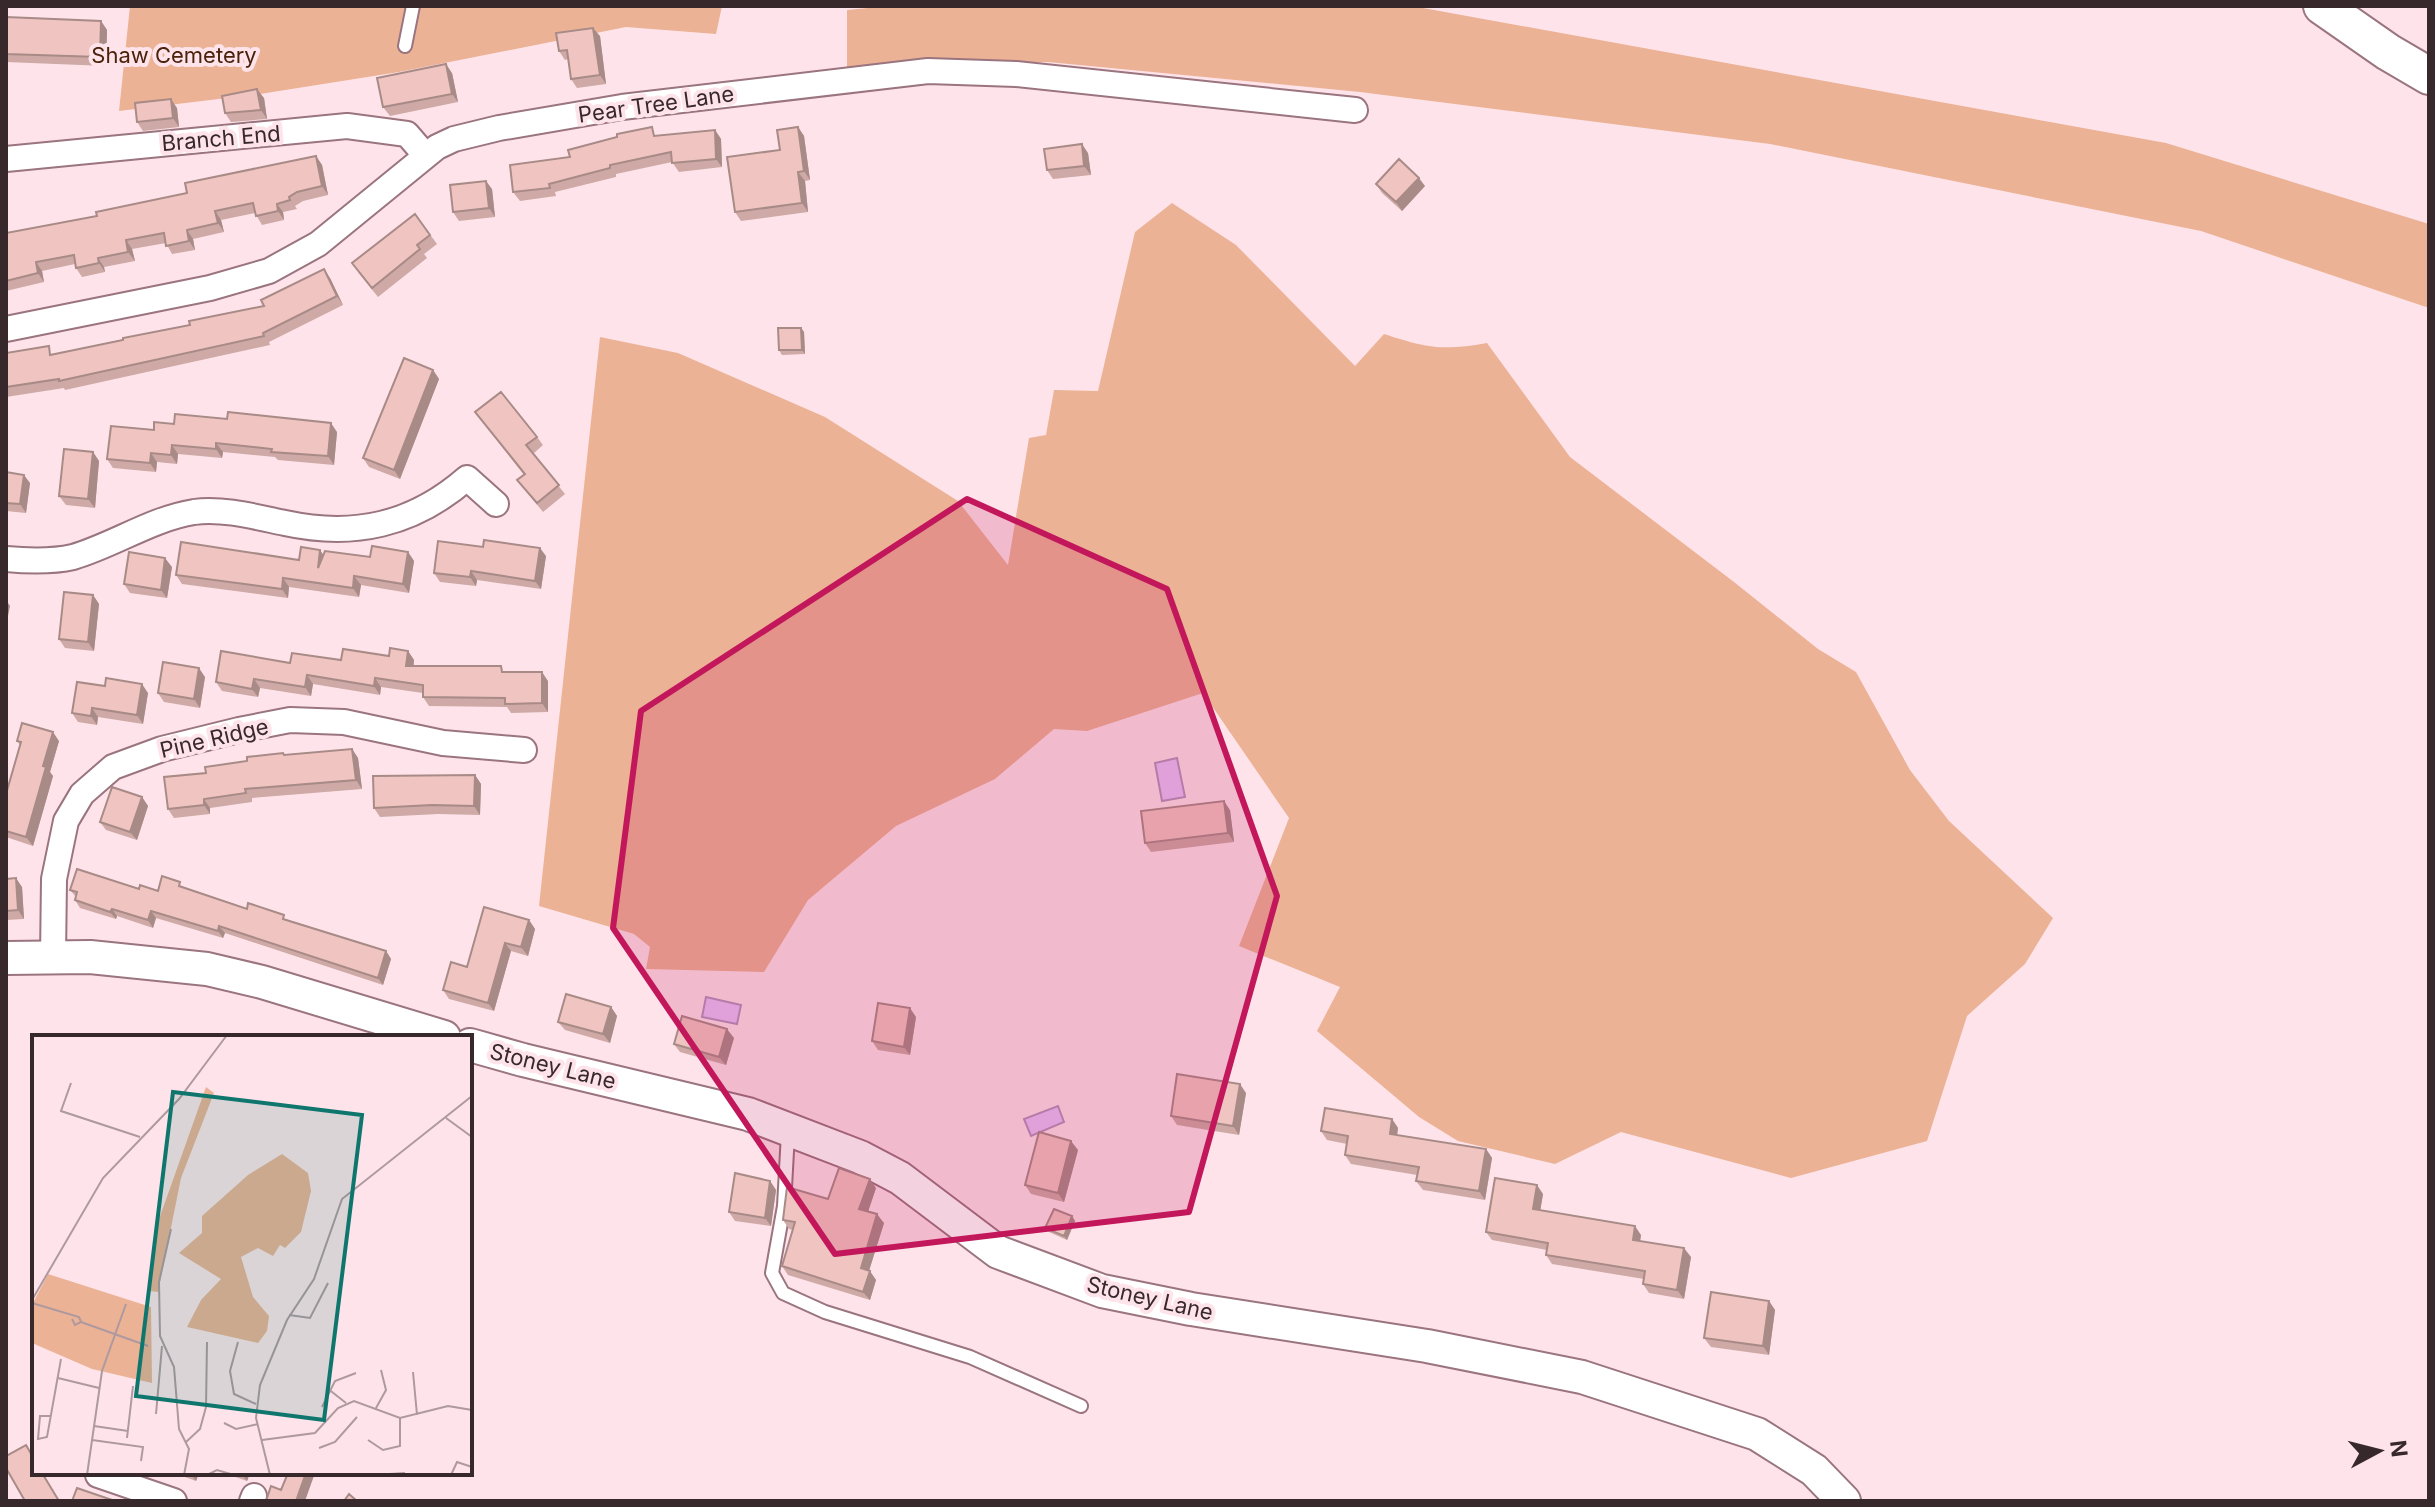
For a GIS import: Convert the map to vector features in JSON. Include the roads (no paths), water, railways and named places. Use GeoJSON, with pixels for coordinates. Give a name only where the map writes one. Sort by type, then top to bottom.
{"type":"FeatureCollection","features":[{"type":"Feature","properties":{"kind":"main road"},"geometry":{"type":"LineString","coordinates":[[2322,6],[2429,76]]}},
{"type":"Feature","properties":{"kind":"street","name":"Pear Tree Lane"},"geometry":{"type":"LineString","coordinates":[[6,329],[210,288],[269,271],[318,244],[437,147],[454,139],[499,128],[606,109],[928,71],[1016,74],[1355,110]]}},
{"type":"Feature","properties":{"kind":"street","name":"Branch End"},"geometry":{"type":"LineString","coordinates":[[6,159],[347,126],[407,134],[426,156]]}},
{"type":"Feature","properties":{"kind":"street"},"geometry":{"type":"LineString","coordinates":[[6,559],[70,558],[166,519],[198,511],[250,516],[328,530],[374,526],[437,502],[467,478],[496,504]]}},
{"type":"Feature","properties":{"kind":"street","name":"Pine Ridge"},"geometry":{"type":"LineString","coordinates":[[53,957],[54,879],[66,821],[82,794],[113,767],[162,749],[290,720],[344,722],[443,743],[524,750]]}},
{"type":"Feature","properties":{"kind":"street"},"geometry":{"type":"LineString","coordinates":[[6,958],[90,957],[207,969],[262,982],[437,1035]]}},
{"type":"Feature","properties":{"kind":"street","name":"Stoney Lane"},"geometry":{"type":"LineString","coordinates":[[472,1046],[748,1114],[860,1157],[900,1178],[998,1252],[1102,1291],[1191,1309],[1427,1346],[1582,1377],[1757,1434],[1814,1470],[1844,1501]]}},
{"type":"Feature","properties":{"kind":"street"},"geometry":{"type":"LineString","coordinates":[[98,1475],[174,1501]]}},
{"type":"Feature","properties":{"kind":"lane"},"geometry":{"type":"LineString","coordinates":[[405,46],[413,6]]}},
{"type":"Feature","properties":{"kind":"lane"},"geometry":{"type":"LineString","coordinates":[[788,1129],[784,1206],[772,1273],[783,1293],[825,1312],[970,1357],[1081,1406]]}},
{"type":"Feature","properties":{"kind":"park label","name":"Shaw Cemetery"},"geometry":{"type":"Point","coordinates":[174,55]}}]}
